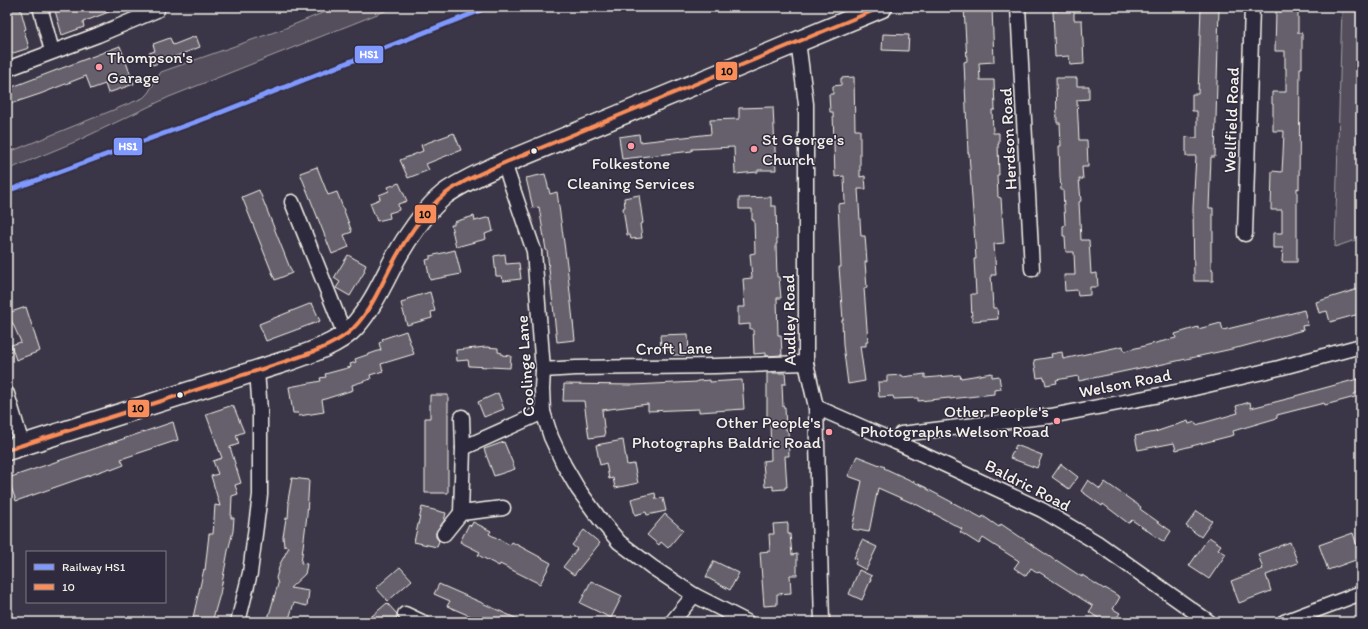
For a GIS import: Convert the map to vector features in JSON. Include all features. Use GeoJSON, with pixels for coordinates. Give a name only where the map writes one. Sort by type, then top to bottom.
{"type":"FeatureCollection","features":[{"type":"Feature","properties":{"kind":"street"},"geometry":{"type":"LineString","coordinates":[[40,7],[52,51]]}},
{"type":"Feature","properties":{"kind":"street"},"geometry":{"type":"LineString","coordinates":[[7,394],[15,447],[257,371],[314,351],[345,335],[354,327],[366,311],[407,240],[418,224],[445,195],[459,185],[504,163],[882,7]]}},
{"type":"Feature","properties":{"kind":"street","name":"Herdson Road"},"geometry":{"type":"LineString","coordinates":[[1018,7],[1032,269]]}},
{"type":"Feature","properties":{"kind":"street","name":"Wellfield Road"},"geometry":{"type":"LineString","coordinates":[[1245,234],[1252,7]]}},
{"type":"Feature","properties":{"kind":"street"},"geometry":{"type":"LineString","coordinates":[[7,69],[98,35],[157,10]]}},
{"type":"Feature","properties":{"kind":"street","name":"Audley Road"},"geometry":{"type":"LineString","coordinates":[[798,41],[806,104],[806,363],[816,407],[822,622]]}},
{"type":"Feature","properties":{"kind":"street","name":"Coolinge Lane"},"geometry":{"type":"LineString","coordinates":[[504,163],[534,251],[543,370],[543,412],[551,437],[564,465],[578,489],[619,542],[694,595],[747,622]]}},
{"type":"Feature","properties":{"kind":"street"},"geometry":{"type":"LineString","coordinates":[[292,202],[345,335]]}},
{"type":"Feature","properties":{"kind":"street","name":"Welson Road"},"geometry":{"type":"LineString","coordinates":[[896,442],[901,434],[1051,416],[1186,390],[1279,368],[1361,346]]}},
{"type":"Feature","properties":{"kind":"street","name":"Croft Lane"},"geometry":{"type":"LineString","coordinates":[[543,370],[806,363]]}},
{"type":"Feature","properties":{"kind":"street"},"geometry":{"type":"LineString","coordinates":[[238,622],[250,573],[260,495],[260,411],[257,371]]}},
{"type":"Feature","properties":{"kind":"street","name":"Baldric Road"},"geometry":{"type":"LineString","coordinates":[[816,407],[896,442],[1042,510],[1096,542],[1209,622]]}},
{"type":"Feature","properties":{"kind":"street"},"geometry":{"type":"LineString","coordinates":[[462,448],[543,412]]}},
{"type":"Feature","properties":{"kind":"street"},"geometry":{"type":"LineString","coordinates":[[444,534],[461,513],[462,417]]}},
{"type":"Feature","properties":{"kind":"street"},"geometry":{"type":"LineString","coordinates":[[461,513],[503,508]]}},
{"type":"Feature","properties":{"kind":"street"},"geometry":{"type":"LineString","coordinates":[[1284,622],[1361,593]]}},
{"type":"Feature","properties":{"kind":"street"},"geometry":{"type":"LineString","coordinates":[[672,622],[694,595]]}},
{"type":"Feature","properties":{"kind":"street"},"geometry":{"type":"LineString","coordinates":[[406,614],[422,622]]}},
{"type":"Feature","properties":{"kind":"shaded area"},"geometry":{"type":"Polygon","coordinates":[[[337,7],[395,7],[169,97],[77,141],[7,170],[7,153],[143,98],[148,93],[161,72],[283,29],[337,7]]]}},
{"type":"Feature","properties":{"kind":"shaded area"},"geometry":{"type":"Polygon","coordinates":[[[1342,8],[1361,12],[1361,238],[1335,247],[1342,8]]]}},
{"type":"Feature","properties":{"kind":"building"},"geometry":{"type":"Polygon","coordinates":[[[7,7],[20,7],[29,48],[7,55],[7,7]]]}},
{"type":"Feature","properties":{"kind":"building"},"geometry":{"type":"Polygon","coordinates":[[[54,7],[119,8],[83,22],[84,27],[62,35],[54,7]]]}},
{"type":"Feature","properties":{"kind":"building"},"geometry":{"type":"Polygon","coordinates":[[[964,7],[992,7],[994,62],[979,63],[980,80],[994,80],[995,110],[992,110],[993,133],[999,133],[999,175],[997,175],[998,197],[1001,198],[1004,243],[994,244],[996,275],[991,275],[993,308],[997,308],[998,319],[972,321],[971,294],[976,294],[974,259],[976,259],[968,153],[964,62],[967,61],[964,7]]]}},
{"type":"Feature","properties":{"kind":"building"},"geometry":{"type":"Polygon","coordinates":[[[1057,7],[1074,8],[1074,20],[1082,20],[1084,64],[1070,65],[1069,56],[1055,57],[1053,11],[1057,11],[1057,7]]]}},
{"type":"Feature","properties":{"kind":"building"},"geometry":{"type":"Polygon","coordinates":[[[1201,7],[1219,7],[1215,157],[1211,157],[1209,208],[1213,208],[1211,270],[1213,270],[1213,281],[1194,281],[1193,208],[1196,156],[1186,156],[1186,137],[1197,138],[1197,111],[1192,111],[1192,94],[1198,94],[1201,7]]]}},
{"type":"Feature","properties":{"kind":"building"},"geometry":{"type":"Polygon","coordinates":[[[1285,7],[1298,7],[1298,33],[1302,33],[1302,68],[1300,68],[1299,189],[1297,188],[1297,262],[1282,262],[1283,248],[1273,248],[1273,233],[1282,233],[1282,210],[1271,210],[1272,171],[1282,172],[1284,131],[1273,131],[1272,92],[1286,92],[1285,51],[1275,51],[1276,11],[1285,11],[1285,7]]]}},
{"type":"Feature","properties":{"kind":"building"},"geometry":{"type":"Polygon","coordinates":[[[883,34],[909,35],[908,51],[882,50],[883,34]]]}},
{"type":"Feature","properties":{"kind":"building"},"geometry":{"type":"Polygon","coordinates":[[[196,36],[200,47],[153,65],[149,53],[155,51],[153,44],[170,38],[173,45],[196,36]]]}},
{"type":"Feature","properties":{"kind":"building"},"geometry":{"type":"Polygon","coordinates":[[[120,46],[134,84],[108,93],[105,84],[91,89],[86,76],[7,105],[7,89],[120,46]]]}},
{"type":"Feature","properties":{"kind":"building"},"geometry":{"type":"Polygon","coordinates":[[[854,77],[855,130],[860,130],[860,177],[865,176],[866,189],[858,189],[861,236],[865,236],[867,262],[865,262],[867,288],[864,288],[868,342],[866,342],[866,346],[860,346],[865,381],[848,384],[843,345],[843,320],[839,267],[841,267],[838,204],[845,203],[844,176],[835,177],[833,112],[830,112],[829,94],[833,94],[833,86],[841,85],[841,78],[854,77]]]}},
{"type":"Feature","properties":{"kind":"building"},"geometry":{"type":"Polygon","coordinates":[[[1056,78],[1077,78],[1077,86],[1089,86],[1089,99],[1077,100],[1079,140],[1087,140],[1088,167],[1082,167],[1083,179],[1079,179],[1081,201],[1079,202],[1081,240],[1089,240],[1091,274],[1097,273],[1098,287],[1090,287],[1090,295],[1078,296],[1077,290],[1065,291],[1064,275],[1075,275],[1074,252],[1066,252],[1065,236],[1063,236],[1063,226],[1065,225],[1063,190],[1061,190],[1060,176],[1059,146],[1061,146],[1060,123],[1057,123],[1056,78]]]}},
{"type":"Feature","properties":{"kind":"building"},"geometry":{"type":"Polygon","coordinates":[[[773,107],[776,170],[758,170],[758,172],[735,174],[734,147],[692,149],[692,151],[622,159],[619,137],[639,134],[640,142],[711,134],[710,120],[739,119],[739,108],[773,107]]]}},
{"type":"Feature","properties":{"kind":"building"},"geometry":{"type":"Polygon","coordinates":[[[454,133],[461,150],[426,164],[429,170],[408,178],[400,160],[423,151],[421,145],[454,133]]]}},
{"type":"Feature","properties":{"kind":"building"},"geometry":{"type":"Polygon","coordinates":[[[317,167],[328,195],[337,192],[352,232],[344,235],[349,247],[332,254],[300,173],[317,167]]]}},
{"type":"Feature","properties":{"kind":"building"},"geometry":{"type":"Polygon","coordinates":[[[545,174],[550,194],[557,192],[575,340],[557,342],[547,250],[539,207],[533,208],[526,178],[545,174]]]}},
{"type":"Feature","properties":{"kind":"building"},"geometry":{"type":"Polygon","coordinates":[[[399,183],[407,201],[398,204],[399,210],[389,213],[390,218],[377,221],[370,203],[380,199],[379,195],[389,191],[388,187],[399,183]]]}},
{"type":"Feature","properties":{"kind":"building"},"geometry":{"type":"Polygon","coordinates":[[[259,190],[292,273],[275,280],[242,197],[259,190]]]}},
{"type":"Feature","properties":{"kind":"building"},"geometry":{"type":"Polygon","coordinates":[[[639,195],[643,223],[640,224],[642,238],[631,239],[630,235],[627,235],[623,208],[625,207],[624,198],[639,195]]]}},
{"type":"Feature","properties":{"kind":"building"},"geometry":{"type":"Polygon","coordinates":[[[771,197],[771,206],[776,206],[777,277],[779,277],[781,298],[777,298],[778,335],[781,335],[782,355],[766,356],[766,353],[754,354],[753,329],[750,329],[750,324],[738,325],[738,307],[745,307],[743,279],[752,278],[750,254],[755,253],[754,220],[752,220],[752,209],[739,209],[739,198],[771,197]]]}},
{"type":"Feature","properties":{"kind":"building"},"geometry":{"type":"Polygon","coordinates":[[[474,216],[475,221],[490,217],[493,231],[485,234],[486,239],[456,247],[451,225],[454,225],[454,222],[474,216]]]}},
{"type":"Feature","properties":{"kind":"building"},"geometry":{"type":"Polygon","coordinates":[[[455,250],[461,274],[430,280],[426,260],[430,259],[430,256],[455,250]]]}},
{"type":"Feature","properties":{"kind":"building"},"geometry":{"type":"Polygon","coordinates":[[[505,254],[506,264],[519,263],[521,279],[503,281],[502,276],[496,276],[494,256],[505,254]]]}},
{"type":"Feature","properties":{"kind":"building"},"geometry":{"type":"Polygon","coordinates":[[[348,255],[366,265],[365,271],[350,296],[336,288],[340,282],[334,278],[348,255]]]}},
{"type":"Feature","properties":{"kind":"building"},"geometry":{"type":"Polygon","coordinates":[[[1358,289],[1361,300],[1361,304],[1357,305],[1359,314],[1330,322],[1327,311],[1319,313],[1316,302],[1358,289]]]}},
{"type":"Feature","properties":{"kind":"building"},"geometry":{"type":"Polygon","coordinates":[[[430,292],[435,311],[431,312],[432,318],[407,325],[401,303],[408,301],[407,299],[430,292]]]}},
{"type":"Feature","properties":{"kind":"building"},"geometry":{"type":"Polygon","coordinates":[[[312,303],[320,321],[266,341],[259,324],[312,303]]]}},
{"type":"Feature","properties":{"kind":"building"},"geometry":{"type":"Polygon","coordinates":[[[26,307],[40,351],[16,360],[11,345],[21,342],[8,313],[26,307]]]}},
{"type":"Feature","properties":{"kind":"building"},"geometry":{"type":"Polygon","coordinates":[[[1304,310],[1308,325],[1302,326],[1303,330],[1241,347],[1079,381],[1078,376],[1056,380],[1057,383],[1046,385],[1044,377],[1037,378],[1034,360],[1052,357],[1051,354],[1062,352],[1063,359],[1123,346],[1124,351],[1176,338],[1175,334],[1198,327],[1198,329],[1221,323],[1223,330],[1304,310]]]}},
{"type":"Feature","properties":{"kind":"building"},"geometry":{"type":"Polygon","coordinates":[[[406,331],[414,354],[381,364],[383,371],[370,375],[371,379],[352,385],[353,390],[322,400],[324,412],[299,416],[298,413],[293,413],[289,387],[321,381],[320,378],[326,377],[325,374],[351,367],[350,364],[356,362],[355,359],[381,350],[379,343],[383,341],[382,339],[406,331]]]}},
{"type":"Feature","properties":{"kind":"building"},"geometry":{"type":"Polygon","coordinates":[[[688,334],[689,355],[673,355],[673,349],[661,350],[660,335],[688,334]]]}},
{"type":"Feature","properties":{"kind":"building"},"geometry":{"type":"Polygon","coordinates":[[[486,347],[498,348],[498,352],[502,353],[502,355],[511,356],[510,368],[469,366],[468,360],[457,361],[456,350],[486,347]]]}},
{"type":"Feature","properties":{"kind":"building"},"geometry":{"type":"Polygon","coordinates":[[[767,373],[785,373],[786,384],[782,384],[783,407],[785,407],[786,430],[788,430],[789,456],[785,456],[787,487],[785,487],[785,489],[773,490],[773,486],[765,487],[763,461],[771,460],[770,421],[767,421],[767,373]]]}},
{"type":"Feature","properties":{"kind":"building"},"geometry":{"type":"Polygon","coordinates":[[[992,373],[992,377],[999,376],[1001,389],[994,390],[994,394],[918,401],[918,398],[894,399],[893,396],[879,397],[878,382],[887,382],[887,376],[902,375],[903,377],[925,374],[925,378],[960,375],[961,378],[992,373]]]}},
{"type":"Feature","properties":{"kind":"building"},"geometry":{"type":"Polygon","coordinates":[[[1361,378],[1361,391],[1354,394],[1355,397],[1277,415],[1277,418],[1233,431],[1234,435],[1176,450],[1174,443],[1138,450],[1135,436],[1155,432],[1188,421],[1189,424],[1195,422],[1196,425],[1238,413],[1236,406],[1250,402],[1251,408],[1361,378]]]}},
{"type":"Feature","properties":{"kind":"building"},"geometry":{"type":"Polygon","coordinates":[[[710,380],[710,382],[742,380],[744,409],[699,412],[699,409],[648,411],[648,404],[602,410],[605,436],[589,438],[584,401],[563,401],[564,384],[633,385],[710,380]]]}},
{"type":"Feature","properties":{"kind":"building"},"geometry":{"type":"Polygon","coordinates":[[[498,393],[504,409],[484,417],[478,402],[498,393]]]}},
{"type":"Feature","properties":{"kind":"building"},"geometry":{"type":"Polygon","coordinates":[[[430,395],[448,395],[448,493],[425,493],[425,418],[430,418],[430,395]]]}},
{"type":"Feature","properties":{"kind":"building"},"geometry":{"type":"Polygon","coordinates":[[[233,405],[244,432],[236,435],[239,444],[230,447],[241,483],[235,485],[238,494],[232,496],[231,518],[234,518],[233,531],[220,594],[212,622],[192,622],[204,569],[205,570],[209,534],[213,534],[215,505],[220,506],[211,476],[218,474],[213,461],[222,458],[206,414],[233,405]]]}},
{"type":"Feature","properties":{"kind":"building"},"geometry":{"type":"Polygon","coordinates":[[[173,422],[178,440],[121,459],[124,465],[111,470],[110,468],[16,501],[8,478],[173,422]]]}},
{"type":"Feature","properties":{"kind":"building"},"geometry":{"type":"Polygon","coordinates":[[[623,440],[627,465],[634,464],[638,483],[615,488],[613,478],[609,479],[606,463],[600,465],[596,445],[623,440]]]}},
{"type":"Feature","properties":{"kind":"building"},"geometry":{"type":"Polygon","coordinates":[[[504,442],[515,469],[494,476],[484,449],[504,442]]]}},
{"type":"Feature","properties":{"kind":"building"},"geometry":{"type":"Polygon","coordinates":[[[1016,445],[1042,455],[1037,468],[1010,458],[1016,445]]]}},
{"type":"Feature","properties":{"kind":"building"},"geometry":{"type":"Polygon","coordinates":[[[857,456],[885,467],[884,468],[927,488],[982,518],[983,516],[999,527],[1001,524],[1082,577],[1082,575],[1120,597],[1113,609],[1120,613],[1114,622],[1104,622],[1089,612],[1093,606],[1039,572],[1038,573],[1031,568],[1026,576],[1014,568],[1019,561],[983,538],[979,544],[960,532],[962,529],[912,502],[878,488],[869,532],[852,529],[862,481],[848,476],[857,456]]]}},
{"type":"Feature","properties":{"kind":"building"},"geometry":{"type":"Polygon","coordinates":[[[1061,464],[1078,477],[1069,489],[1052,477],[1061,464]]]}},
{"type":"Feature","properties":{"kind":"building"},"geometry":{"type":"Polygon","coordinates":[[[292,478],[309,480],[307,515],[301,563],[307,564],[305,574],[290,588],[309,591],[307,606],[294,603],[288,622],[267,622],[278,584],[276,578],[280,564],[289,547],[284,546],[283,537],[286,518],[288,518],[288,500],[292,478]]]}},
{"type":"Feature","properties":{"kind":"building"},"geometry":{"type":"Polygon","coordinates":[[[1088,480],[1100,489],[1105,482],[1141,507],[1140,509],[1171,531],[1164,542],[1132,520],[1128,523],[1103,504],[1102,506],[1081,491],[1088,480]]]}},
{"type":"Feature","properties":{"kind":"building"},"geometry":{"type":"Polygon","coordinates":[[[655,493],[656,499],[663,498],[666,511],[647,515],[646,512],[635,515],[631,499],[655,493]]]}},
{"type":"Feature","properties":{"kind":"building"},"geometry":{"type":"Polygon","coordinates":[[[422,507],[446,513],[444,521],[436,532],[436,537],[439,541],[437,547],[414,542],[422,507]]]}},
{"type":"Feature","properties":{"kind":"building"},"geometry":{"type":"Polygon","coordinates":[[[1197,511],[1212,521],[1201,537],[1186,526],[1197,511]]]}},
{"type":"Feature","properties":{"kind":"building"},"geometry":{"type":"Polygon","coordinates":[[[665,514],[683,530],[668,548],[661,542],[659,545],[647,535],[665,514]]]}},
{"type":"Feature","properties":{"kind":"building"},"geometry":{"type":"Polygon","coordinates":[[[473,522],[491,531],[489,534],[510,545],[512,542],[551,563],[540,584],[478,555],[480,552],[460,542],[469,524],[471,526],[473,522]]]}},
{"type":"Feature","properties":{"kind":"building"},"geometry":{"type":"Polygon","coordinates":[[[788,523],[788,534],[790,534],[792,555],[797,554],[797,575],[790,575],[791,593],[777,594],[777,605],[764,606],[760,552],[770,551],[769,534],[774,534],[773,524],[788,523]]]}},
{"type":"Feature","properties":{"kind":"building"},"geometry":{"type":"Polygon","coordinates":[[[584,530],[600,543],[574,575],[563,567],[577,549],[572,545],[584,530]]]}},
{"type":"Feature","properties":{"kind":"building"},"geometry":{"type":"Polygon","coordinates":[[[1353,533],[1361,558],[1328,570],[1319,545],[1353,533]]]}},
{"type":"Feature","properties":{"kind":"building"},"geometry":{"type":"Polygon","coordinates":[[[1209,537],[1221,545],[1218,549],[1226,554],[1209,579],[1189,566],[1209,537]]]}},
{"type":"Feature","properties":{"kind":"building"},"geometry":{"type":"Polygon","coordinates":[[[862,540],[877,547],[866,570],[855,564],[857,559],[854,558],[862,540]]]}},
{"type":"Feature","properties":{"kind":"building"},"geometry":{"type":"Polygon","coordinates":[[[1290,542],[1298,563],[1266,575],[1271,591],[1239,603],[1231,581],[1263,569],[1258,554],[1290,542]]]}},
{"type":"Feature","properties":{"kind":"building"},"geometry":{"type":"Polygon","coordinates":[[[714,561],[739,573],[730,590],[706,577],[714,561]]]}},
{"type":"Feature","properties":{"kind":"building"},"geometry":{"type":"Polygon","coordinates":[[[400,567],[412,580],[388,601],[376,588],[400,567]]]}},
{"type":"Feature","properties":{"kind":"building"},"geometry":{"type":"Polygon","coordinates":[[[859,570],[872,576],[862,600],[849,594],[859,570]]]}},
{"type":"Feature","properties":{"kind":"building"},"geometry":{"type":"Polygon","coordinates":[[[591,581],[622,596],[611,618],[580,603],[591,581]]]}},
{"type":"Feature","properties":{"kind":"building"},"geometry":{"type":"Polygon","coordinates":[[[439,584],[524,622],[484,622],[447,606],[450,601],[434,594],[439,584]]]}},
{"type":"Feature","properties":{"kind":"building"},"geometry":{"type":"Polygon","coordinates":[[[387,603],[397,614],[397,617],[391,622],[365,622],[387,603]]]}},
{"type":"Feature","properties":{"kind":"rail line","name":"HS1"},"geometry":{"type":"LineString","coordinates":[[7,191],[209,117],[489,7]]}},
{"type":"Feature","properties":{"kind":"transit line","name":"10"},"geometry":{"type":"LineString","coordinates":[[7,450],[287,361],[326,346],[341,338],[356,326],[369,308],[399,251],[414,228],[438,200],[461,183],[504,163],[882,7]]}},
{"type":"Feature","properties":{"kind":"place","name":"Thompson's Garage"},"geometry":{"type":"Point","coordinates":[99,67]}},
{"type":"Feature","properties":{"kind":"place","name":"Folkestone Cleaning Services"},"geometry":{"type":"Point","coordinates":[631,146]}},
{"type":"Feature","properties":{"kind":"place","name":"St George's Church"},"geometry":{"type":"Point","coordinates":[754,149]}},
{"type":"Feature","properties":{"kind":"place","name":"Other People's Photographs Welson Road"},"geometry":{"type":"Point","coordinates":[1057,421]}},
{"type":"Feature","properties":{"kind":"place","name":"Other People's Photographs Baldric Road"},"geometry":{"type":"Point","coordinates":[829,432]}}]}
